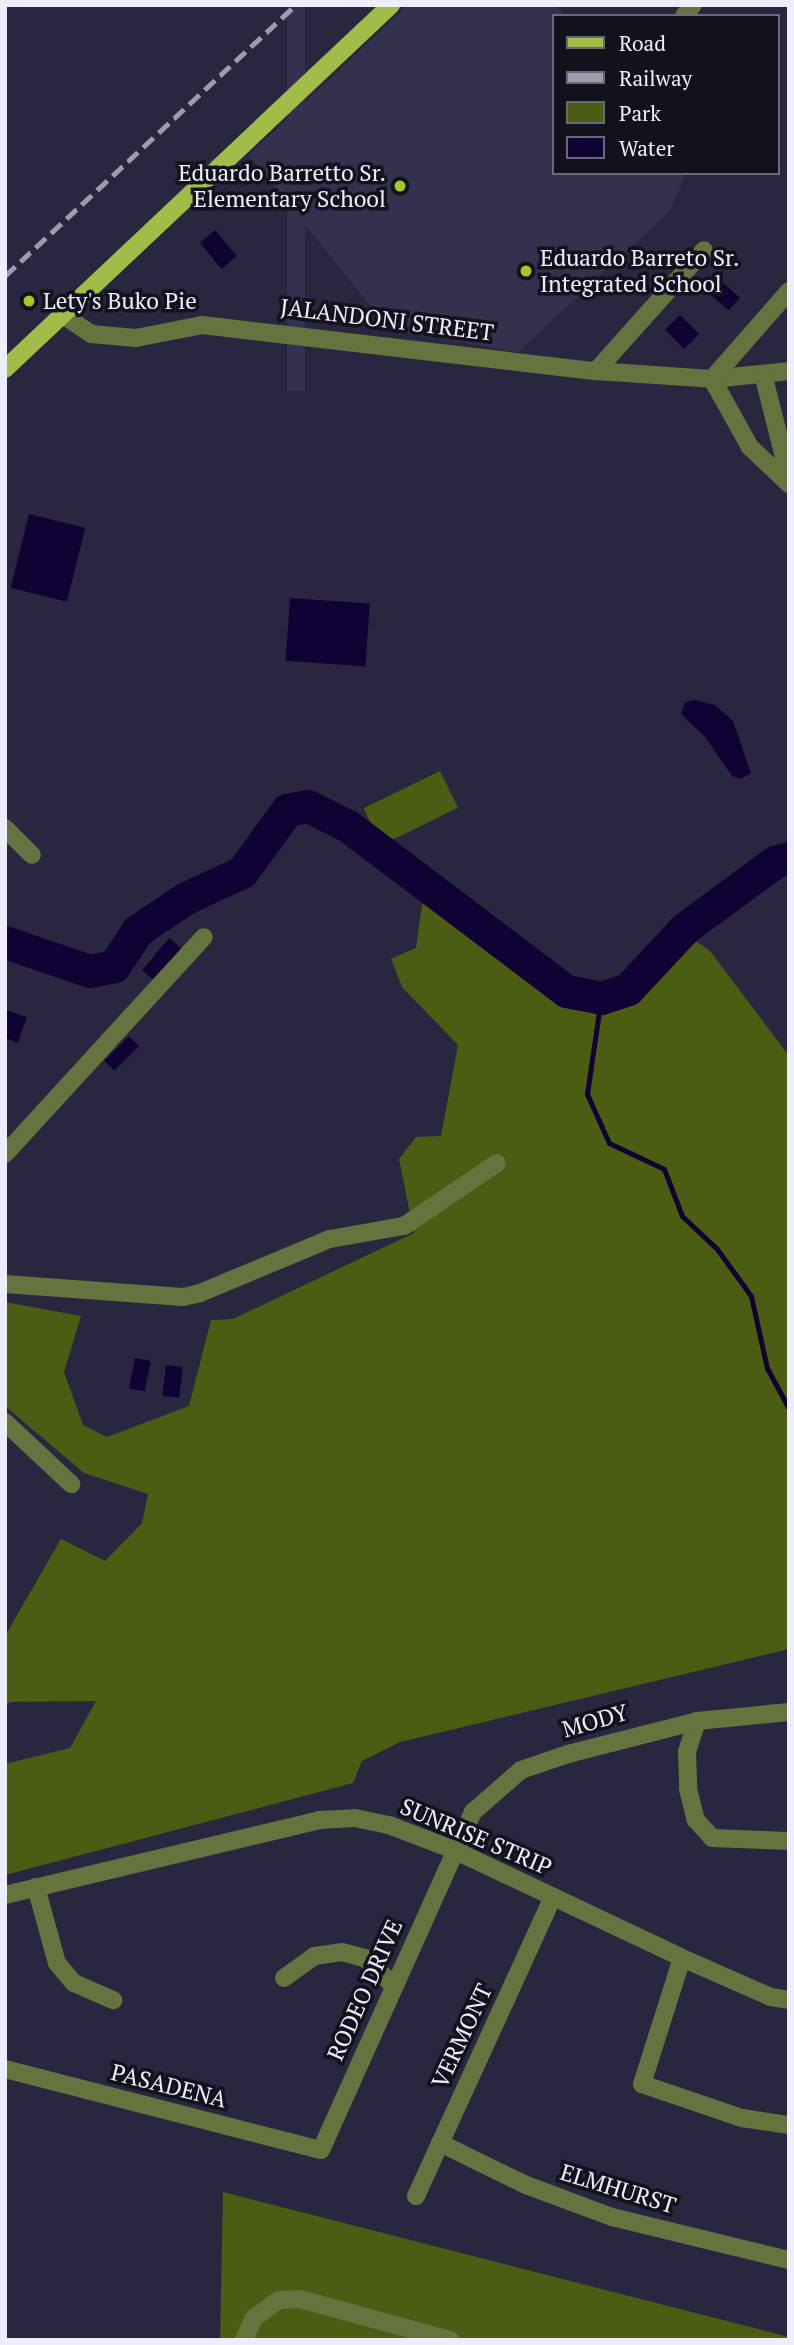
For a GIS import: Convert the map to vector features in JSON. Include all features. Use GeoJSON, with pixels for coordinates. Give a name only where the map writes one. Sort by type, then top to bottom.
{"type":"FeatureCollection","features":[{"type":"Feature","properties":{"kind":"main road"},"geometry":{"type":"LineString","coordinates":[[5,369],[391,5]]}},
{"type":"Feature","properties":{"kind":"street"},"geometry":{"type":"LineString","coordinates":[[596,370],[704,250]]}},
{"type":"Feature","properties":{"kind":"street"},"geometry":{"type":"LineString","coordinates":[[789,291],[712,379],[750,447],[789,484]]}},
{"type":"Feature","properties":{"kind":"street","name":"JALANDONI STREET"},"geometry":{"type":"LineString","coordinates":[[63,316],[91,334],[136,338],[202,325],[596,370],[712,379],[789,371]]}},
{"type":"Feature","properties":{"kind":"street"},"geometry":{"type":"LineString","coordinates":[[763,374],[789,477]]}},
{"type":"Feature","properties":{"kind":"street"},"geometry":{"type":"LineString","coordinates":[[5,828],[32,855]]}},
{"type":"Feature","properties":{"kind":"street"},"geometry":{"type":"LineString","coordinates":[[5,1154],[10,1135],[204,937]]}},
{"type":"Feature","properties":{"kind":"street"},"geometry":{"type":"LineString","coordinates":[[5,1284],[183,1297],[200,1293],[330,1239],[404,1226],[497,1163]]}},
{"type":"Feature","properties":{"kind":"street"},"geometry":{"type":"LineString","coordinates":[[5,1422],[71,1484]]}},
{"type":"Feature","properties":{"kind":"street","name":"MODY"},"geometry":{"type":"LineString","coordinates":[[454,1850],[472,1812],[521,1770],[618,1739],[697,1721],[789,1712]]}},
{"type":"Feature","properties":{"kind":"street"},"geometry":{"type":"LineString","coordinates":[[697,1721],[687,1752],[688,1789],[696,1820],[712,1838],[789,1840]]}},
{"type":"Feature","properties":{"kind":"street","name":"SUNRISE STRIP"},"geometry":{"type":"LineString","coordinates":[[5,1895],[319,1820],[355,1818],[389,1825],[454,1850],[682,1958],[771,1997],[789,2000]]}},
{"type":"Feature","properties":{"kind":"street","name":"RODEO DRIVE"},"geometry":{"type":"LineString","coordinates":[[321,2150],[454,1850]]}},
{"type":"Feature","properties":{"kind":"street"},"geometry":{"type":"LineString","coordinates":[[36,1887],[57,1963],[75,1983],[113,2000]]}},
{"type":"Feature","properties":{"kind":"street","name":"VERMONT"},"geometry":{"type":"LineString","coordinates":[[416,2196],[553,1897]]}},
{"type":"Feature","properties":{"kind":"street"},"geometry":{"type":"LineString","coordinates":[[284,1978],[314,1956],[342,1952],[365,1958],[394,1986]]}},
{"type":"Feature","properties":{"kind":"street"},"geometry":{"type":"LineString","coordinates":[[682,1958],[642,2084],[742,2118],[789,2125]]}},
{"type":"Feature","properties":{"kind":"street","name":"PASADENA"},"geometry":{"type":"LineString","coordinates":[[5,2069],[321,2150]]}},
{"type":"Feature","properties":{"kind":"street","name":"ELMHURST"},"geometry":{"type":"LineString","coordinates":[[440,2143],[526,2185],[612,2217],[789,2260]]}},
{"type":"Feature","properties":{"kind":"street"},"geometry":{"type":"LineString","coordinates":[[244,2340],[254,2318],[278,2300],[300,2299],[450,2340]]}},
{"type":"Feature","properties":{"kind":"shaded area"},"geometry":{"type":"Polygon","coordinates":[[[287,5],[305,5],[305,391],[287,391],[287,5]]]}},
{"type":"Feature","properties":{"kind":"shaded area","name":"Eduardo Barretto Sr. Elementary School"},"geometry":{"type":"Polygon","coordinates":[[[408,5],[555,5],[563,14],[552,14],[552,175],[685,175],[670,211],[518,352],[390,330],[249,155],[408,5]]]}},
{"type":"Feature","properties":{"kind":"green space"},"geometry":{"type":"Polygon","coordinates":[[[440,771],[458,808],[382,845],[364,808],[440,771]]]}},
{"type":"Feature","properties":{"kind":"green space"},"geometry":{"type":"Polygon","coordinates":[[[425,884],[566,991],[601,998],[629,989],[693,939],[710,951],[789,1056],[789,1649],[400,1742],[362,1761],[353,1783],[5,1875],[5,1764],[70,1748],[96,1701],[10,1702],[5,1706],[5,1636],[61,1539],[105,1561],[142,1523],[148,1494],[84,1473],[5,1406],[5,1302],[81,1316],[64,1372],[83,1425],[107,1437],[189,1406],[211,1320],[233,1319],[414,1233],[399,1159],[416,1137],[441,1136],[458,1045],[402,987],[391,959],[416,948],[425,884]]]}},
{"type":"Feature","properties":{"kind":"green space"},"geometry":{"type":"Polygon","coordinates":[[[223,2192],[789,2337],[789,2340],[220,2340],[223,2192]]]}},
{"type":"Feature","properties":{"kind":"water"},"geometry":{"type":"Polygon","coordinates":[[[215,230],[237,256],[222,269],[200,243],[215,230]]]}},
{"type":"Feature","properties":{"kind":"water"},"geometry":{"type":"Polygon","coordinates":[[[715,276],[740,298],[729,310],[704,289],[715,276]]]}},
{"type":"Feature","properties":{"kind":"water"},"geometry":{"type":"Polygon","coordinates":[[[680,315],[699,334],[684,349],[665,330],[680,315]]]}},
{"type":"Feature","properties":{"kind":"water"},"geometry":{"type":"Polygon","coordinates":[[[29,514],[85,528],[67,602],[11,588],[29,514]]]}},
{"type":"Feature","properties":{"kind":"water"},"geometry":{"type":"Polygon","coordinates":[[[290,598],[370,604],[365,666],[286,661],[290,598]]]}},
{"type":"Feature","properties":{"kind":"water"},"geometry":{"type":"Polygon","coordinates":[[[695,700],[715,705],[733,721],[751,773],[741,779],[732,776],[705,737],[681,714],[685,702],[695,700]]]}},
{"type":"Feature","properties":{"kind":"water"},"geometry":{"type":"Polygon","coordinates":[[[169,938],[182,949],[155,981],[142,970],[169,938]]]}},
{"type":"Feature","properties":{"kind":"water"},"geometry":{"type":"Polygon","coordinates":[[[6,1010],[27,1017],[18,1043],[5,1038],[6,1010]]]}},
{"type":"Feature","properties":{"kind":"water"},"geometry":{"type":"Polygon","coordinates":[[[129,1036],[139,1046],[114,1071],[104,1061],[129,1036]]]}},
{"type":"Feature","properties":{"kind":"water"},"geometry":{"type":"Polygon","coordinates":[[[135,1358],[151,1361],[145,1391],[129,1388],[135,1358]]]}},
{"type":"Feature","properties":{"kind":"water"},"geometry":{"type":"Polygon","coordinates":[[[166,1365],[183,1367],[179,1398],[162,1396],[166,1365]]]}},
{"type":"Feature","properties":{"kind":"waterway"},"geometry":{"type":"LineString","coordinates":[[5,942],[89,971],[114,966],[138,930],[186,898],[242,872],[287,810],[308,806],[348,826],[566,991],[601,998],[628,989],[685,928],[775,862],[789,858]]}},
{"type":"Feature","properties":{"kind":"waterway"},"geometry":{"type":"LineString","coordinates":[[601,998],[587,1094],[609,1143],[664,1169],[682,1216],[717,1249],[751,1296],[767,1368],[789,1409]]}},
{"type":"Feature","properties":{"kind":"railway"},"geometry":{"type":"LineString","coordinates":[[5,276],[296,5]]}},
{"type":"Feature","properties":{"kind":"place","name":"Eduardo Barretto Sr. Elementary School"},"geometry":{"type":"Point","coordinates":[400,186]}},
{"type":"Feature","properties":{"kind":"place","name":"Eduardo Barreto Sr. Integrated School"},"geometry":{"type":"Point","coordinates":[526,271]}},
{"type":"Feature","properties":{"kind":"place","name":"Lety's Buko Pie"},"geometry":{"type":"Point","coordinates":[29,301]}}]}
